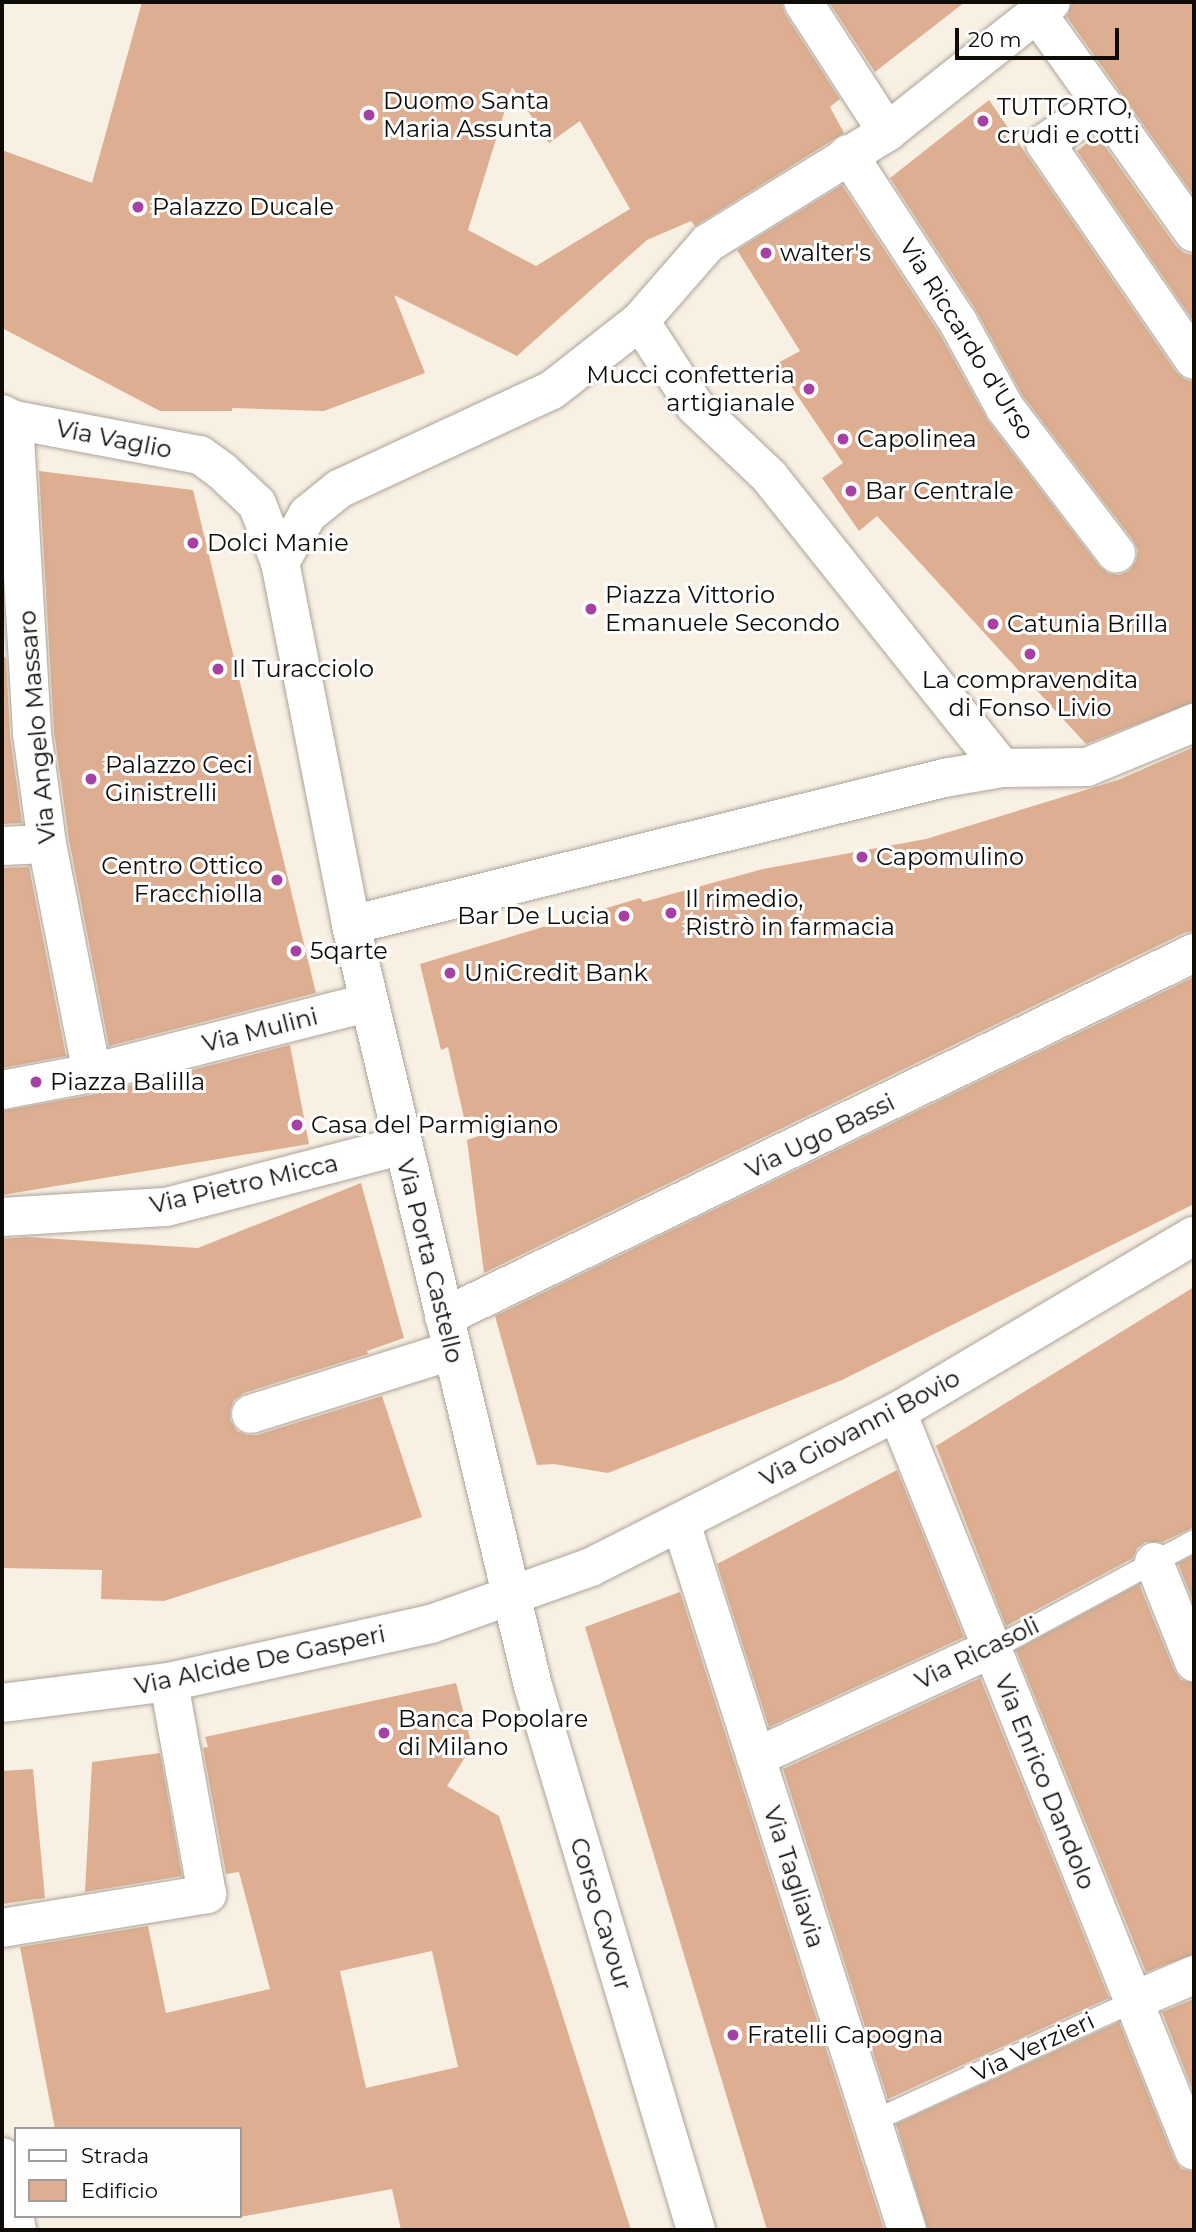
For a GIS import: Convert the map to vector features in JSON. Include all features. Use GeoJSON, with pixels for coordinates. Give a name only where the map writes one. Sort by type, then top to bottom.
{"type":"FeatureCollection","features":[{"type":"Feature","properties":{"kind":"street"},"geometry":{"type":"LineString","coordinates":[[803,2],[887,132]]}},
{"type":"Feature","properties":{"kind":"street"},"geometry":{"type":"LineString","coordinates":[[1194,233],[1102,104],[1044,7],[887,132],[708,243],[640,321],[552,390],[339,489],[308,514],[280,562],[351,925],[930,782],[1002,768],[1087,767],[1194,723]]}},
{"type":"Feature","properties":{"kind":"street"},"geometry":{"type":"LineString","coordinates":[[1102,104],[1045,143],[1194,360]]}},
{"type":"Feature","properties":{"kind":"street","name":"Via Riccardo d'Urso"},"geometry":{"type":"LineString","coordinates":[[848,155],[958,321],[1005,408],[1116,553]]}},
{"type":"Feature","properties":{"kind":"street"},"geometry":{"type":"LineString","coordinates":[[640,321],[695,406],[769,477],[1002,768]]}},
{"type":"Feature","properties":{"kind":"street","name":"Via Vaglio"},"geometry":{"type":"LineString","coordinates":[[8,417],[200,455],[222,471],[257,505],[280,562]]}},
{"type":"Feature","properties":{"kind":"street","name":"Via Angelo Massaro"},"geometry":{"type":"LineString","coordinates":[[8,417],[14,645],[33,733],[82,1075]]}},
{"type":"Feature","properties":{"kind":"street"},"geometry":{"type":"LineString","coordinates":[[2,846],[47,844]]}},
{"type":"Feature","properties":{"kind":"street","name":"Via Porta Castello"},"geometry":{"type":"LineString","coordinates":[[351,925],[401,1146],[514,1597]]}},
{"type":"Feature","properties":{"kind":"street","name":"Via Ugo Bassi"},"geometry":{"type":"LineString","coordinates":[[251,1414],[448,1334],[1194,953]]}},
{"type":"Feature","properties":{"kind":"street","name":"Via Mulini"},"geometry":{"type":"LineString","coordinates":[[82,1075],[367,1003]]}},
{"type":"Feature","properties":{"kind":"street"},"geometry":{"type":"LineString","coordinates":[[2,1090],[82,1075]]}},
{"type":"Feature","properties":{"kind":"street","name":"Via Pietro Micca"},"geometry":{"type":"LineString","coordinates":[[2,1217],[166,1207],[401,1146]]}},
{"type":"Feature","properties":{"kind":"street","name":"Via Giovanni Bovio"},"geometry":{"type":"LineString","coordinates":[[514,1597],[591,1567],[897,1412],[1194,1236]]}},
{"type":"Feature","properties":{"kind":"street","name":"Via Enrico Dandolo"},"geometry":{"type":"LineString","coordinates":[[897,1412],[1194,2151]]}},
{"type":"Feature","properties":{"kind":"street","name":"Via Tagliavia"},"geometry":{"type":"LineString","coordinates":[[681,1523],[907,2230]]}},
{"type":"Feature","properties":{"kind":"street"},"geometry":{"type":"LineString","coordinates":[[1154,1562],[1194,1662]]}},
{"type":"Feature","properties":{"kind":"street","name":"Via Alcide De Gasperi"},"geometry":{"type":"LineString","coordinates":[[2,1703],[169,1682],[431,1624],[514,1597]]}},
{"type":"Feature","properties":{"kind":"street","name":"Corso Cavour"},"geometry":{"type":"LineString","coordinates":[[514,1597],[533,1686],[696,2230]]}},
{"type":"Feature","properties":{"kind":"street","name":"Via Ricasoli"},"geometry":{"type":"LineString","coordinates":[[756,1757],[991,1649]]}},
{"type":"Feature","properties":{"kind":"street"},"geometry":{"type":"LineString","coordinates":[[2,1928],[207,1894],[169,1682]]}},
{"type":"Feature","properties":{"kind":"street","name":"Via Verzieri"},"geometry":{"type":"LineString","coordinates":[[1133,2001],[1194,1975]]}},
{"type":"Feature","properties":{"kind":"street"},"geometry":{"type":"LineString","coordinates":[[2,2157],[14,2215]]}},
{"type":"Feature","properties":{"kind":"lane","name":"Via Ricasoli"},"geometry":{"type":"LineString","coordinates":[[991,1649],[1194,1540]]}},
{"type":"Feature","properties":{"kind":"lane","name":"Via Verzieri"},"geometry":{"type":"LineString","coordinates":[[872,2121],[1133,2001]]}},
{"type":"Feature","properties":{"kind":"building","name":"Palazzo Ducale"},"geometry":{"type":"Polygon","coordinates":[[[142,2],[781,2],[785,14],[840,99],[830,107],[844,133],[695,226],[691,221],[647,240],[517,356],[394,295],[425,373],[324,411],[232,408],[232,411],[160,411],[2,328],[2,150],[92,183],[142,2]],[[512,87],[468,230],[536,266],[630,209],[580,121],[549,143],[512,87]]]}},
{"type":"Feature","properties":{"kind":"building"},"geometry":{"type":"Polygon","coordinates":[[[829,2],[965,2],[875,72],[829,2]]]}},
{"type":"Feature","properties":{"kind":"building"},"geometry":{"type":"Polygon","coordinates":[[[1072,2],[1194,2],[1194,196],[1067,17],[1072,2]]]}},
{"type":"Feature","properties":{"kind":"building"},"geometry":{"type":"Polygon","coordinates":[[[989,100],[1176,372],[1184,379],[1194,382],[1194,702],[1086,744],[877,516],[859,531],[822,478],[843,463],[776,364],[800,351],[737,250],[842,185],[939,333],[988,421],[1099,566],[1108,573],[1119,575],[1129,571],[1136,561],[1138,550],[1133,540],[1023,396],[976,310],[890,178],[989,100]]]}},
{"type":"Feature","properties":{"kind":"building"},"geometry":{"type":"Polygon","coordinates":[[[1097,135],[1176,246],[1184,253],[1194,255],[1194,322],[1077,151],[1097,135]]]}},
{"type":"Feature","properties":{"kind":"building"},"geometry":{"type":"Polygon","coordinates":[[[39,471],[193,490],[316,993],[109,1046],[69,840],[54,731],[39,471]]]}},
{"type":"Feature","properties":{"kind":"building"},"geometry":{"type":"Polygon","coordinates":[[[6,657],[10,736],[22,823],[2,824],[2,658],[6,657]]]}},
{"type":"Feature","properties":{"kind":"building"},"geometry":{"type":"Polygon","coordinates":[[[1194,747],[1194,931],[1184,933],[484,1273],[467,1140],[479,1136],[473,1116],[464,1118],[448,1047],[441,1050],[420,964],[640,898],[643,902],[763,869],[926,839],[1118,780],[1194,747]]]}},
{"type":"Feature","properties":{"kind":"building"},"geometry":{"type":"Polygon","coordinates":[[[29,867],[66,1056],[2,1068],[2,868],[29,867]]]}},
{"type":"Feature","properties":{"kind":"building"},"geometry":{"type":"Polygon","coordinates":[[[1194,977],[1194,1204],[842,1380],[608,1473],[554,1464],[537,1465],[495,1316],[1194,977]]]}},
{"type":"Feature","properties":{"kind":"building"},"geometry":{"type":"Polygon","coordinates":[[[290,1045],[309,1144],[2,1195],[2,1111],[97,1094],[290,1045]]]}},
{"type":"Feature","properties":{"kind":"building"},"geometry":{"type":"Polygon","coordinates":[[[361,1183],[404,1338],[367,1351],[368,1354],[244,1393],[234,1400],[230,1420],[237,1431],[257,1435],[382,1396],[422,1517],[164,1601],[101,1599],[102,1570],[2,1568],[2,1239],[27,1237],[198,1248],[361,1183]]]}},
{"type":"Feature","properties":{"kind":"building"},"geometry":{"type":"Polygon","coordinates":[[[1194,1287],[1194,1527],[1162,1542],[1145,1542],[1137,1548],[1133,1558],[1006,1626],[936,1446],[1194,1287]]]}},
{"type":"Feature","properties":{"kind":"building"},"geometry":{"type":"Polygon","coordinates":[[[897,1470],[964,1637],[769,1727],[717,1564],[897,1470]]]}},
{"type":"Feature","properties":{"kind":"building"},"geometry":{"type":"Polygon","coordinates":[[[1194,1555],[1194,1604],[1178,1563],[1194,1555]]]}},
{"type":"Feature","properties":{"kind":"building"},"geometry":{"type":"Polygon","coordinates":[[[1139,1584],[1174,1670],[1181,1680],[1194,1683],[1194,1954],[1146,1972],[1016,1650],[1139,1584]]]}},
{"type":"Feature","properties":{"kind":"building"},"geometry":{"type":"Polygon","coordinates":[[[680,1592],[884,2230],[767,2230],[585,1627],[680,1592]]]}},
{"type":"Feature","properties":{"kind":"building"},"geometry":{"type":"Polygon","coordinates":[[[980,1678],[1109,1998],[888,2099],[783,1769],[980,1678]]]}},
{"type":"Feature","properties":{"kind":"building"},"geometry":{"type":"Polygon","coordinates":[[[456,1683],[472,1746],[447,1786],[499,1816],[631,2230],[401,2230],[392,2189],[242,2217],[242,2127],[55,2127],[20,1947],[148,1926],[166,2013],[270,1989],[239,1872],[226,1874],[203,1748],[208,1747],[205,1737],[456,1683]],[[432,1951],[340,1971],[366,2088],[458,2067],[432,1951]]]}},
{"type":"Feature","properties":{"kind":"building"},"geometry":{"type":"Polygon","coordinates":[[[160,1753],[182,1876],[85,1892],[92,1762],[160,1753]]]}},
{"type":"Feature","properties":{"kind":"building"},"geometry":{"type":"Polygon","coordinates":[[[33,1769],[45,1898],[2,1904],[2,1771],[33,1769]]]}},
{"type":"Feature","properties":{"kind":"building"},"geometry":{"type":"Polygon","coordinates":[[[1194,1999],[1194,2093],[1162,2012],[1194,1999]]]}},
{"type":"Feature","properties":{"kind":"building"},"geometry":{"type":"Polygon","coordinates":[[[1119,2022],[1174,2159],[1181,2169],[1194,2172],[1194,2230],[928,2230],[896,2124],[1119,2022]]]}},
{"type":"Feature","properties":{"kind":"place","name":"Duomo Santa Maria Assunta"},"geometry":{"type":"Point","coordinates":[369,115]}},
{"type":"Feature","properties":{"kind":"place","name":"TUTTORTO, crudi e cotti"},"geometry":{"type":"Point","coordinates":[983,121]}},
{"type":"Feature","properties":{"kind":"place","name":"Palazzo Ducale"},"geometry":{"type":"Point","coordinates":[138,207]}},
{"type":"Feature","properties":{"kind":"place","name":"walter's"},"geometry":{"type":"Point","coordinates":[766,253]}},
{"type":"Feature","properties":{"kind":"place","name":"Mucci confetteria artigianale"},"geometry":{"type":"Point","coordinates":[809,389]}},
{"type":"Feature","properties":{"kind":"place","name":"Capolinea"},"geometry":{"type":"Point","coordinates":[843,439]}},
{"type":"Feature","properties":{"kind":"place","name":"Bar Centrale"},"geometry":{"type":"Point","coordinates":[851,491]}},
{"type":"Feature","properties":{"kind":"place","name":"Dolci Manie"},"geometry":{"type":"Point","coordinates":[193,543]}},
{"type":"Feature","properties":{"kind":"place","name":"Piazza Vittorio Emanuele Secondo"},"geometry":{"type":"Point","coordinates":[591,609]}},
{"type":"Feature","properties":{"kind":"place","name":"Catunia Brilla"},"geometry":{"type":"Point","coordinates":[993,624]}},
{"type":"Feature","properties":{"kind":"place","name":"La compravendita di Fonso Livio"},"geometry":{"type":"Point","coordinates":[1030,654]}},
{"type":"Feature","properties":{"kind":"place","name":"Il Turacciolo"},"geometry":{"type":"Point","coordinates":[218,669]}},
{"type":"Feature","properties":{"kind":"place","name":"Palazzo Ceci Ginistrelli"},"geometry":{"type":"Point","coordinates":[91,779]}},
{"type":"Feature","properties":{"kind":"place","name":"Capomulino"},"geometry":{"type":"Point","coordinates":[862,857]}},
{"type":"Feature","properties":{"kind":"place","name":"Centro Ottico Fracchiolla"},"geometry":{"type":"Point","coordinates":[277,880]}},
{"type":"Feature","properties":{"kind":"place","name":"Il rimedio, Ristrò in farmacia"},"geometry":{"type":"Point","coordinates":[671,913]}},
{"type":"Feature","properties":{"kind":"place","name":"Bar De Lucia"},"geometry":{"type":"Point","coordinates":[624,916]}},
{"type":"Feature","properties":{"kind":"place","name":"5qarte"},"geometry":{"type":"Point","coordinates":[296,951]}},
{"type":"Feature","properties":{"kind":"place","name":"UniCredit Bank"},"geometry":{"type":"Point","coordinates":[450,973]}},
{"type":"Feature","properties":{"kind":"place","name":"Piazza Balilla"},"geometry":{"type":"Point","coordinates":[36,1082]}},
{"type":"Feature","properties":{"kind":"place","name":"Casa del Parmigiano"},"geometry":{"type":"Point","coordinates":[297,1125]}},
{"type":"Feature","properties":{"kind":"place","name":"Banca Popolare di Milano"},"geometry":{"type":"Point","coordinates":[384,1733]}},
{"type":"Feature","properties":{"kind":"place","name":"Fratelli Capogna"},"geometry":{"type":"Point","coordinates":[733,2035]}}]}
